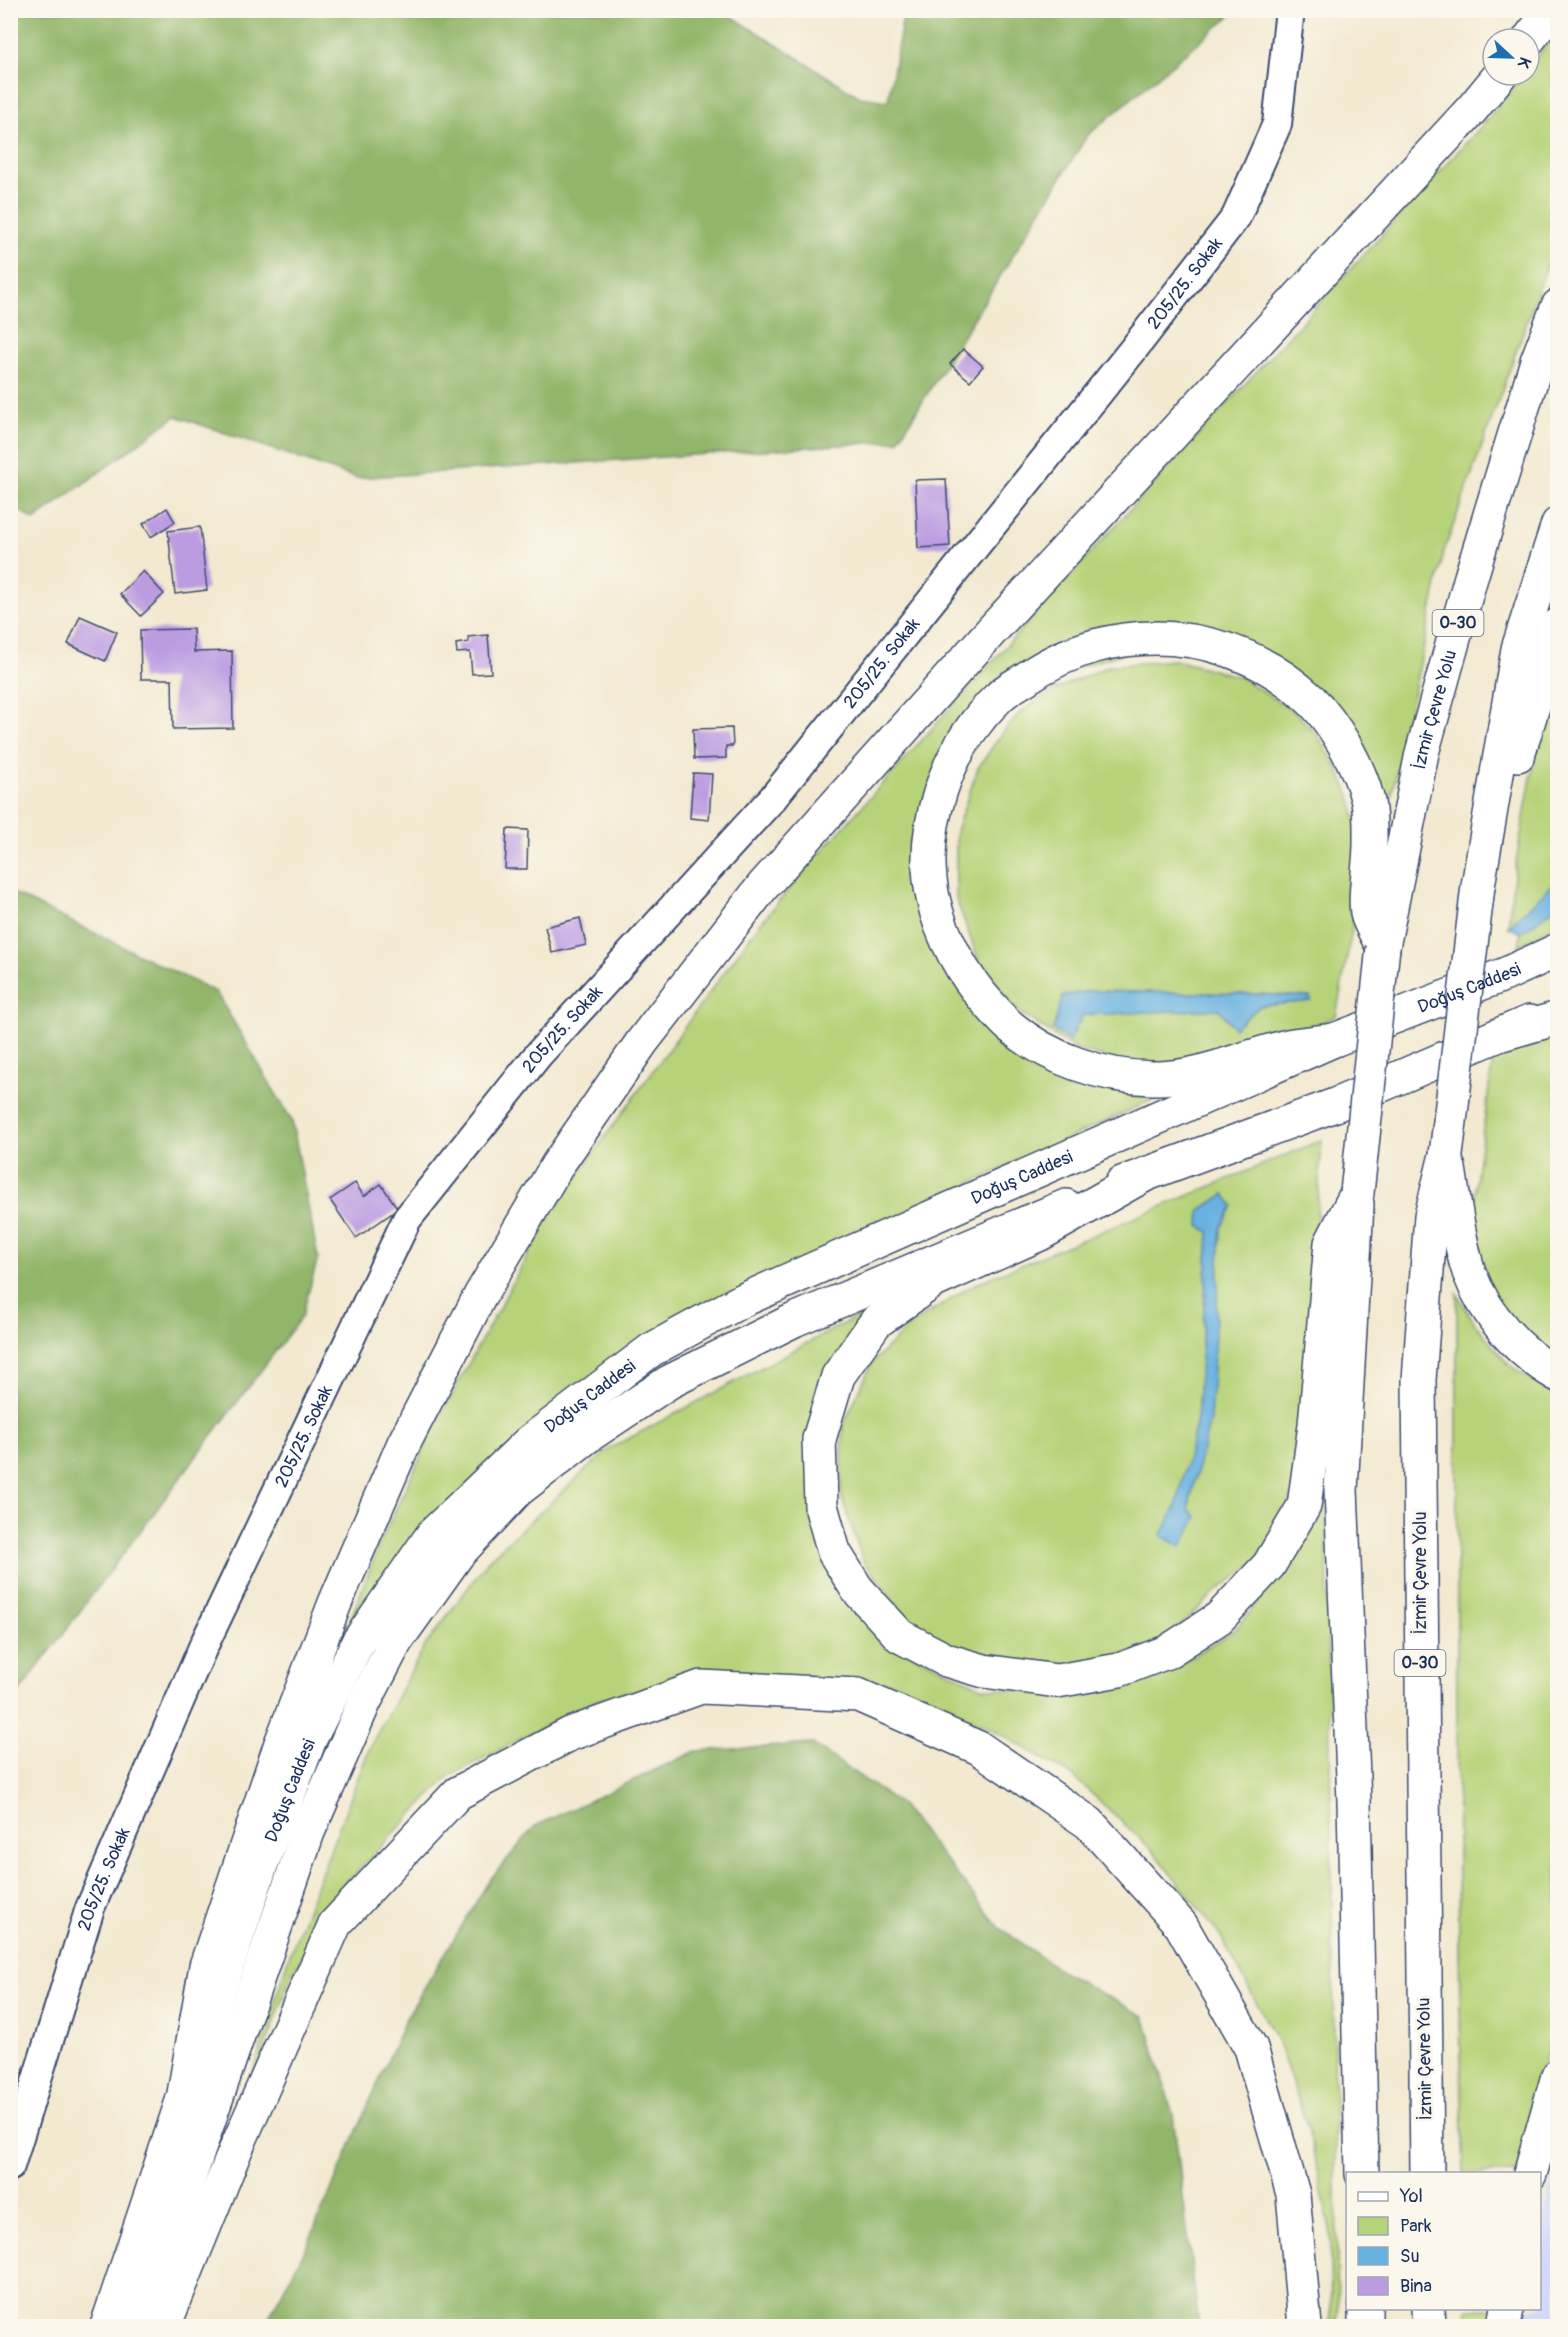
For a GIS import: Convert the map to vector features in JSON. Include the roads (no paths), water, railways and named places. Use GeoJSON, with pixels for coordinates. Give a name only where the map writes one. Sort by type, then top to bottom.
{"type":"FeatureCollection","features":[{"type":"Feature","properties":{"kind":"main road"},"geometry":{"type":"LineString","coordinates":[[1538,27],[1551,10]]}},
{"type":"Feature","properties":{"kind":"main road"},"geometry":{"type":"LineString","coordinates":[[182,2105],[206,1966],[280,1746],[335,1603],[404,1443],[480,1296],[558,1164],[642,1042],[763,886],[1002,620],[1490,87]]}},
{"type":"Feature","properties":{"kind":"main road","name":"İzmir Çevre Yolu"},"geometry":{"type":"LineString","coordinates":[[1383,947],[1422,753],[1478,554],[1537,361],[1557,306]]}},
{"type":"Feature","properties":{"kind":"main road","name":"O-30"},"geometry":{"type":"LineString","coordinates":[[1446,1155],[1478,886],[1518,649],[1557,524]]}},
{"type":"Feature","properties":{"kind":"main road"},"geometry":{"type":"LineString","coordinates":[[1478,886],[1557,626]]}},
{"type":"Feature","properties":{"kind":"main road"},"geometry":{"type":"LineString","coordinates":[[1334,1040],[1289,1046],[1193,1073],[1153,1078],[1101,1071],[1048,1053],[1010,1027],[976,989],[953,954],[933,899],[929,852],[938,796],[960,744],[998,697],[1041,667],[1049,662],[1108,642],[1155,637],[1192,640],[1238,654],[1258,663],[1278,673],[1313,703],[1345,743],[1367,799],[1371,844],[1366,914],[1383,947]]}},
{"type":"Feature","properties":{"kind":"main road","name":"O-30"},"geometry":{"type":"LineString","coordinates":[[1362,2172],[1354,1801],[1341,1490],[1358,1194],[1383,947]]}},
{"type":"Feature","properties":{"kind":"main road","name":"Doğuş Caddesi"},"geometry":{"type":"LineString","coordinates":[[107,2326],[261,1865],[310,1739],[358,1642],[433,1534],[529,1442],[651,1350],[741,1301],[1334,1040],[1506,974],[1557,950]]}},
{"type":"Feature","properties":{"kind":"main road","name":"Doğuş Caddesi"},"geometry":{"type":"LineString","coordinates":[[138,2326],[308,1832],[364,1703],[396,1641],[458,1554],[518,1490],[588,1436],[669,1382],[794,1320],[962,1248],[1149,1173],[1335,1106],[1557,1008]]}},
{"type":"Feature","properties":{"kind":"main road"},"geometry":{"type":"LineString","coordinates":[[1502,1034],[1557,1018]]}},
{"type":"Feature","properties":{"kind":"main road"},"geometry":{"type":"LineString","coordinates":[[1446,1155],[1465,1251],[1474,1282],[1489,1310],[1511,1338],[1541,1366],[1557,1375]]}},
{"type":"Feature","properties":{"kind":"main road","name":"İzmir Çevre Yolu"},"geometry":{"type":"LineString","coordinates":[[1427,2172],[1419,1380],[1431,1216],[1446,1155]]}},
{"type":"Feature","properties":{"kind":"main road"},"geometry":{"type":"LineString","coordinates":[[1149,1173],[1040,1234],[932,1282],[876,1322],[838,1376],[819,1439],[821,1506],[834,1552],[856,1589],[900,1636],[946,1660],[984,1671],[1057,1681],[1119,1670],[1167,1652],[1219,1618],[1269,1564],[1304,1506],[1315,1425],[1331,1243],[1358,1194]]}},
{"type":"Feature","properties":{"kind":"main road"},"geometry":{"type":"LineString","coordinates":[[164,2326],[236,2149],[335,1924],[458,1793],[570,1734],[701,1687],[858,1695],[979,1748],[1089,1823],[1181,1925],[1251,2048],[1293,2194],[1305,2326]]}},
{"type":"Feature","properties":{"kind":"main road"},"geometry":{"type":"LineString","coordinates":[[1531,2172],[1557,2076]]}},
{"type":"Feature","properties":{"kind":"main road"},"geometry":{"type":"LineString","coordinates":[[1365,2310],[1365,2326]]}},
{"type":"Feature","properties":{"kind":"main road"},"geometry":{"type":"LineString","coordinates":[[1428,2310],[1429,2326]]}},
{"type":"Feature","properties":{"kind":"main road"},"geometry":{"type":"LineString","coordinates":[[1504,2326],[1507,2310]]}},
{"type":"Feature","properties":{"kind":"street","name":"205/25. Sokak"},"geometry":{"type":"LineString","coordinates":[[10,2166],[90,1908],[203,1647],[407,1219],[538,1054],[772,799],[1132,351],[1236,217],[1277,124],[1290,10]]}},
{"type":"Feature","properties":{"kind":"water"},"geometry":{"type":"Polygon","coordinates":[[[1557,880],[1557,906],[1521,933],[1508,927],[1557,880]]]}},
{"type":"Feature","properties":{"kind":"water"},"geometry":{"type":"Polygon","coordinates":[[[1089,991],[1254,994],[1310,997],[1311,1001],[1260,1006],[1234,1028],[1219,1009],[1083,1015],[1069,1041],[1053,1029],[1063,996],[1089,991]]]}},
{"type":"Feature","properties":{"kind":"water"},"geometry":{"type":"Polygon","coordinates":[[[1225,1194],[1233,1206],[1221,1228],[1210,1420],[1188,1508],[1197,1517],[1181,1547],[1161,1536],[1176,1507],[1197,1420],[1209,1232],[1199,1226],[1200,1210],[1225,1194]]]}}]}
